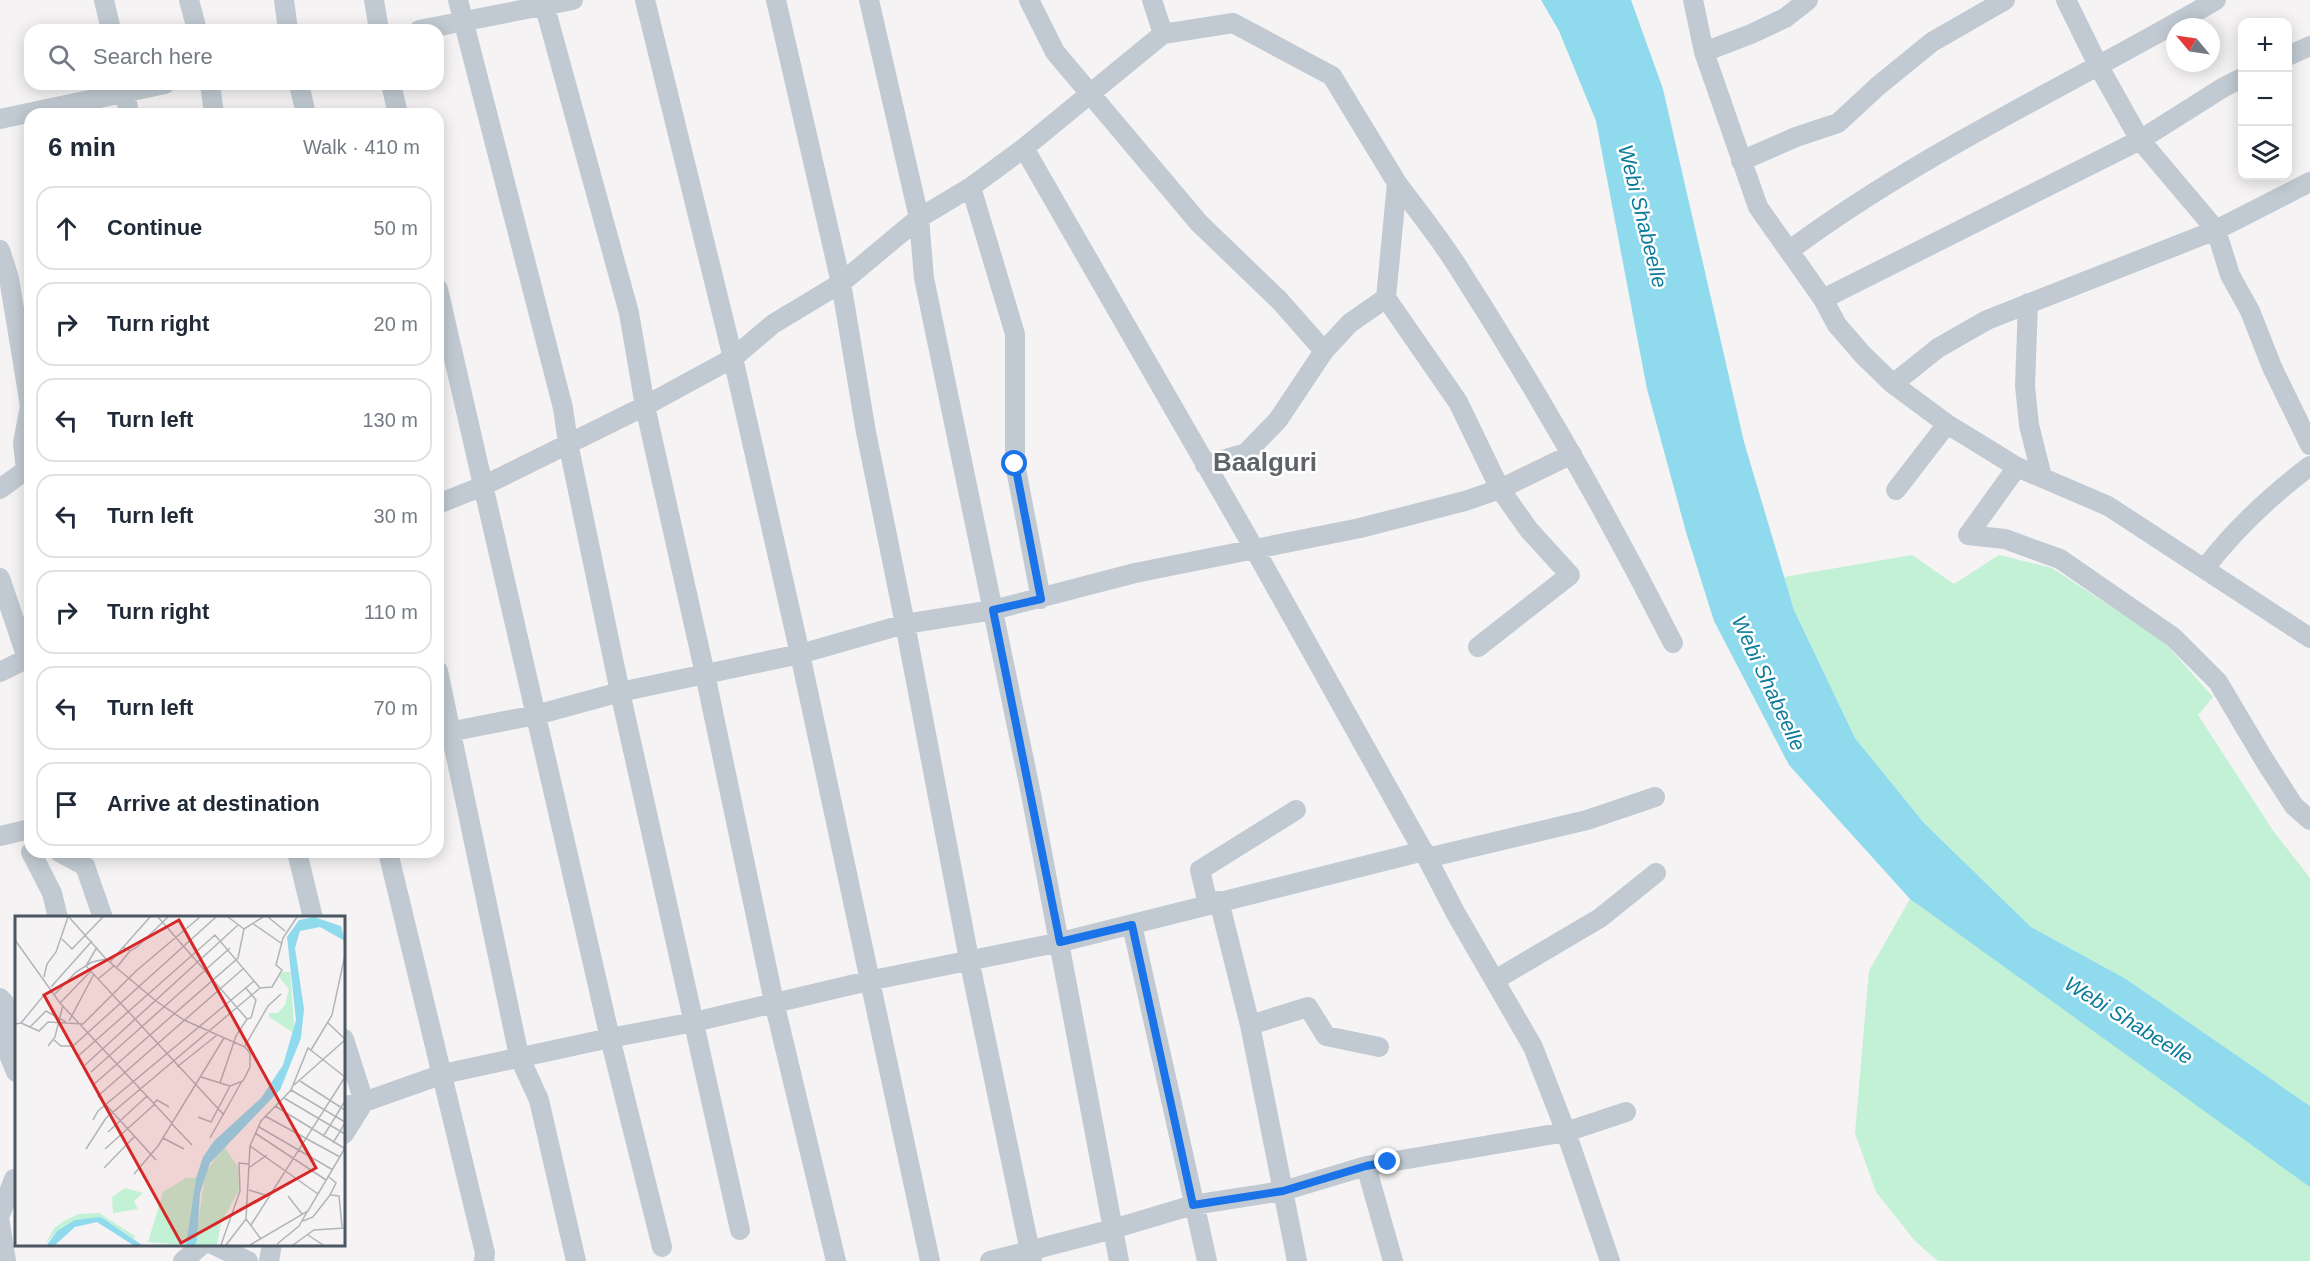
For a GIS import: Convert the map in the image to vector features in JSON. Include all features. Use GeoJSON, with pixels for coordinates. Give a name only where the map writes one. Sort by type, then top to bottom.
{"type":"FeatureCollection","features":[{"type":"Feature","properties":{"kind":"street"},"geometry":{"type":"LineString","coordinates":[[104,0],[110,24]]}},
{"type":"Feature","properties":{"kind":"street"},"geometry":{"type":"LineString","coordinates":[[189,0],[195,24]]}},
{"type":"Feature","properties":{"kind":"street"},"geometry":{"type":"LineString","coordinates":[[284,0],[287,24]]}},
{"type":"Feature","properties":{"kind":"street"},"geometry":{"type":"LineString","coordinates":[[374,0],[378,24]]}},
{"type":"Feature","properties":{"kind":"street"},"geometry":{"type":"LineString","coordinates":[[458,0],[560,397],[567,443],[620,692],[740,1230]]}},
{"type":"Feature","properties":{"kind":"street"},"geometry":{"type":"LineString","coordinates":[[444,25],[544,3],[573,0]]}},
{"type":"Feature","properties":{"kind":"street"},"geometry":{"type":"LineString","coordinates":[[645,0],[733,358],[800,654],[868,981],[930,1261]]}},
{"type":"Feature","properties":{"kind":"street"},"geometry":{"type":"LineString","coordinates":[[777,0],[841,283],[866,432],[969,959],[1031,1255]]}},
{"type":"Feature","properties":{"kind":"street"},"geometry":{"type":"LineString","coordinates":[[869,0],[919,219],[924,278],[1060,942],[1119,1261]]}},
{"type":"Feature","properties":{"kind":"street"},"geometry":{"type":"LineString","coordinates":[[1029,0],[1055,52],[1089,93],[1200,223],[1280,301],[1324,351]]}},
{"type":"Feature","properties":{"kind":"street"},"geometry":{"type":"LineString","coordinates":[[1152,0],[1163,34]]}},
{"type":"Feature","properties":{"kind":"street"},"geometry":{"type":"LineString","coordinates":[[1693,0],[1704,52],[1758,207],[1823,298],[1837,325],[1863,355],[1893,384],[1947,424],[2017,467],[2108,506],[2310,638]]}},
{"type":"Feature","properties":{"kind":"street"},"geometry":{"type":"LineString","coordinates":[[1704,52],[1785,18],[1808,0]]}},
{"type":"Feature","properties":{"kind":"street"},"geometry":{"type":"LineString","coordinates":[[1741,161],[1796,137],[1838,123],[1932,42],[2005,0]]}},
{"type":"Feature","properties":{"kind":"street"},"geometry":{"type":"LineString","coordinates":[[2066,0],[2099,67],[2140,140],[2216,230],[2230,276],[2250,311],[2272,368],[2310,445]]}},
{"type":"Feature","properties":{"kind":"street"},"geometry":{"type":"LineString","coordinates":[[1790,250],[1869,196],[2023,105],[2099,67],[2216,0]]}},
{"type":"Feature","properties":{"kind":"street"},"geometry":{"type":"LineString","coordinates":[[544,3],[630,313],[645,406],[705,674],[774,1002],[836,1261]]}},
{"type":"Feature","properties":{"kind":"street"},"geometry":{"type":"LineString","coordinates":[[444,502],[483,486],[645,406],[733,358],[773,324],[841,283],[919,219],[971,187],[1024,148],[1163,34],[1233,23],[1332,76],[1397,183],[1455,262],[1549,413],[1622,543],[1674,643]]}},
{"type":"Feature","properties":{"kind":"street"},"geometry":{"type":"LineString","coordinates":[[2292,54],[2310,46]]}},
{"type":"Feature","properties":{"kind":"street"},"geometry":{"type":"LineString","coordinates":[[1823,298],[2140,140],[2238,80]]}},
{"type":"Feature","properties":{"kind":"street"},"geometry":{"type":"LineString","coordinates":[[44,108],[117,90]]}},
{"type":"Feature","properties":{"kind":"street"},"geometry":{"type":"LineString","coordinates":[[125,90],[128,108]]}},
{"type":"Feature","properties":{"kind":"street"},"geometry":{"type":"LineString","coordinates":[[211,90],[213,108]]}},
{"type":"Feature","properties":{"kind":"street"},"geometry":{"type":"LineString","coordinates":[[300,90],[305,108]]}},
{"type":"Feature","properties":{"kind":"street"},"geometry":{"type":"LineString","coordinates":[[392,90],[397,108]]}},
{"type":"Feature","properties":{"kind":"street"},"geometry":{"type":"LineString","coordinates":[[0,119],[24,113]]}},
{"type":"Feature","properties":{"kind":"street"},"geometry":{"type":"LineString","coordinates":[[1024,148],[1255,550],[1426,854],[1455,912],[1533,1047],[1566,1132],[1610,1261]]}},
{"type":"Feature","properties":{"kind":"street"},"geometry":{"type":"LineString","coordinates":[[1893,384],[1938,348],[1987,320],[2216,230],[2310,182]]}},
{"type":"Feature","properties":{"kind":"street"},"geometry":{"type":"LineString","coordinates":[[1397,183],[1386,298],[1458,402],[1500,489],[1530,530],[1570,575],[1478,647]]}},
{"type":"Feature","properties":{"kind":"street"},"geometry":{"type":"LineString","coordinates":[[971,187],[1015,334],[1015,464],[1041,599]]}},
{"type":"Feature","properties":{"kind":"street"},"geometry":{"type":"LineString","coordinates":[[0,250],[9,278],[24,369]]}},
{"type":"Feature","properties":{"kind":"street"},"geometry":{"type":"LineString","coordinates":[[1205,465],[1246,453],[1278,420],[1324,351],[1350,323],[1386,298]]}},
{"type":"Feature","properties":{"kind":"street"},"geometry":{"type":"LineString","coordinates":[[2028,303],[2025,386],[2029,425],[2042,477]]}},
{"type":"Feature","properties":{"kind":"street"},"geometry":{"type":"LineString","coordinates":[[444,315],[610,1038],[662,1248]]}},
{"type":"Feature","properties":{"kind":"street"},"geometry":{"type":"LineString","coordinates":[[1896,490],[1947,424]]}},
{"type":"Feature","properties":{"kind":"street"},"geometry":{"type":"LineString","coordinates":[[576,1261],[539,1100],[519,1056],[445,733],[537,715],[620,692],[800,654],[905,624],[993,610],[1135,573],[1360,528],[1465,501],[1500,489],[1572,454]]}},
{"type":"Feature","properties":{"kind":"street"},"geometry":{"type":"LineString","coordinates":[[2205,568],[2227,540],[2276,491],[2310,466]]}},
{"type":"Feature","properties":{"kind":"street"},"geometry":{"type":"LineString","coordinates":[[2017,467],[1968,535],[2005,539],[2060,558],[2173,636],[2218,682],[2294,806],[2310,820]]}},
{"type":"Feature","properties":{"kind":"street"},"geometry":{"type":"LineString","coordinates":[[0,489],[24,477]]}},
{"type":"Feature","properties":{"kind":"street"},"geometry":{"type":"LineString","coordinates":[[0,578],[24,643]]}},
{"type":"Feature","properties":{"kind":"street"},"geometry":{"type":"LineString","coordinates":[[0,672],[24,660]]}},
{"type":"Feature","properties":{"kind":"street"},"geometry":{"type":"LineString","coordinates":[[345,1106],[364,1102],[443,1074],[519,1056],[694,1022],[868,981],[1060,942],[1213,903],[1587,820],[1655,797]]}},
{"type":"Feature","properties":{"kind":"street"},"geometry":{"type":"LineString","coordinates":[[1296,810],[1200,870],[1213,903],[1250,1025],[1297,1261]]}},
{"type":"Feature","properties":{"kind":"street"},"geometry":{"type":"LineString","coordinates":[[0,836],[24,830]]}},
{"type":"Feature","properties":{"kind":"street"},"geometry":{"type":"LineString","coordinates":[[34,858],[52,893],[57,916]]}},
{"type":"Feature","properties":{"kind":"street"},"geometry":{"type":"LineString","coordinates":[[70,858],[85,866],[102,916]]}},
{"type":"Feature","properties":{"kind":"street"},"geometry":{"type":"LineString","coordinates":[[298,858],[313,916]]}},
{"type":"Feature","properties":{"kind":"street"},"geometry":{"type":"LineString","coordinates":[[389,858],[443,1074],[484,1261]]}},
{"type":"Feature","properties":{"kind":"street"},"geometry":{"type":"LineString","coordinates":[[1495,980],[1600,918],[1656,873]]}},
{"type":"Feature","properties":{"kind":"street"},"geometry":{"type":"LineString","coordinates":[[1132,925],[1207,1261]]}},
{"type":"Feature","properties":{"kind":"street"},"geometry":{"type":"LineString","coordinates":[[0,998],[4,1002],[5,1044],[15,1069]]}},
{"type":"Feature","properties":{"kind":"street"},"geometry":{"type":"LineString","coordinates":[[1250,1025],[1308,1007],[1326,1036],[1378,1047]]}},
{"type":"Feature","properties":{"kind":"street"},"geometry":{"type":"LineString","coordinates":[[345,1041],[364,1102],[345,1132]]}},
{"type":"Feature","properties":{"kind":"street"},"geometry":{"type":"LineString","coordinates":[[990,1261],[1031,1255],[1193,1205],[1283,1191],[1366,1166],[1566,1132],[1626,1112]]}},
{"type":"Feature","properties":{"kind":"street"},"geometry":{"type":"LineString","coordinates":[[1366,1166],[1393,1261]]}},
{"type":"Feature","properties":{"kind":"street"},"geometry":{"type":"LineString","coordinates":[[0,1215],[10,1179]]}},
{"type":"Feature","properties":{"kind":"street"},"geometry":{"type":"LineString","coordinates":[[0,1223],[6,1261]]}},
{"type":"Feature","properties":{"kind":"street"},"geometry":{"type":"LineString","coordinates":[[183,1261],[202,1246]]}},
{"type":"Feature","properties":{"kind":"street"},"geometry":{"type":"LineString","coordinates":[[214,1246],[248,1261]]}},
{"type":"Feature","properties":{"kind":"street"},"geometry":{"type":"LineString","coordinates":[[269,1261],[272,1246]]}},
{"type":"Feature","properties":{"kind":"green space"},"geometry":{"type":"Polygon","coordinates":[[[1912,555],[1954,584],[1999,555],[2052,568],[2163,641],[2213,697],[2198,715],[2274,832],[2310,878],[2310,1106],[2126,979],[2031,927],[1924,823],[1855,738],[1794,610],[1784,577],[1912,555]]]}},
{"type":"Feature","properties":{"kind":"green space"},"geometry":{"type":"Polygon","coordinates":[[[1910,899],[2307,1183],[2310,1187],[2310,1261],[1938,1261],[1915,1241],[1876,1192],[1855,1133],[1869,971],[1910,899]]]}},
{"type":"Feature","properties":{"kind":"water","name":"Webi Shabeelle"},"geometry":{"type":"Polygon","coordinates":[[[1541,0],[1631,0],[1663,89],[1744,442],[1794,610],[1855,738],[1924,823],[2031,927],[2126,979],[2310,1106],[2310,1187],[1910,899],[1789,765],[1714,621],[1686,532],[1647,389],[1596,121],[1559,31],[1541,0]]]}},
{"type":"Feature","properties":{"kind":"district","name":"Baalguri"},"geometry":{"type":"Point","coordinates":[1265,462]}},
{"type":"Feature","properties":{"kind":"route"},"geometry":{"type":"LineString","coordinates":[[1015,464],[1041,599],[993,610],[1060,942],[1132,925],[1193,1205],[1283,1191],[1366,1166],[1388,1162]]}}]}
